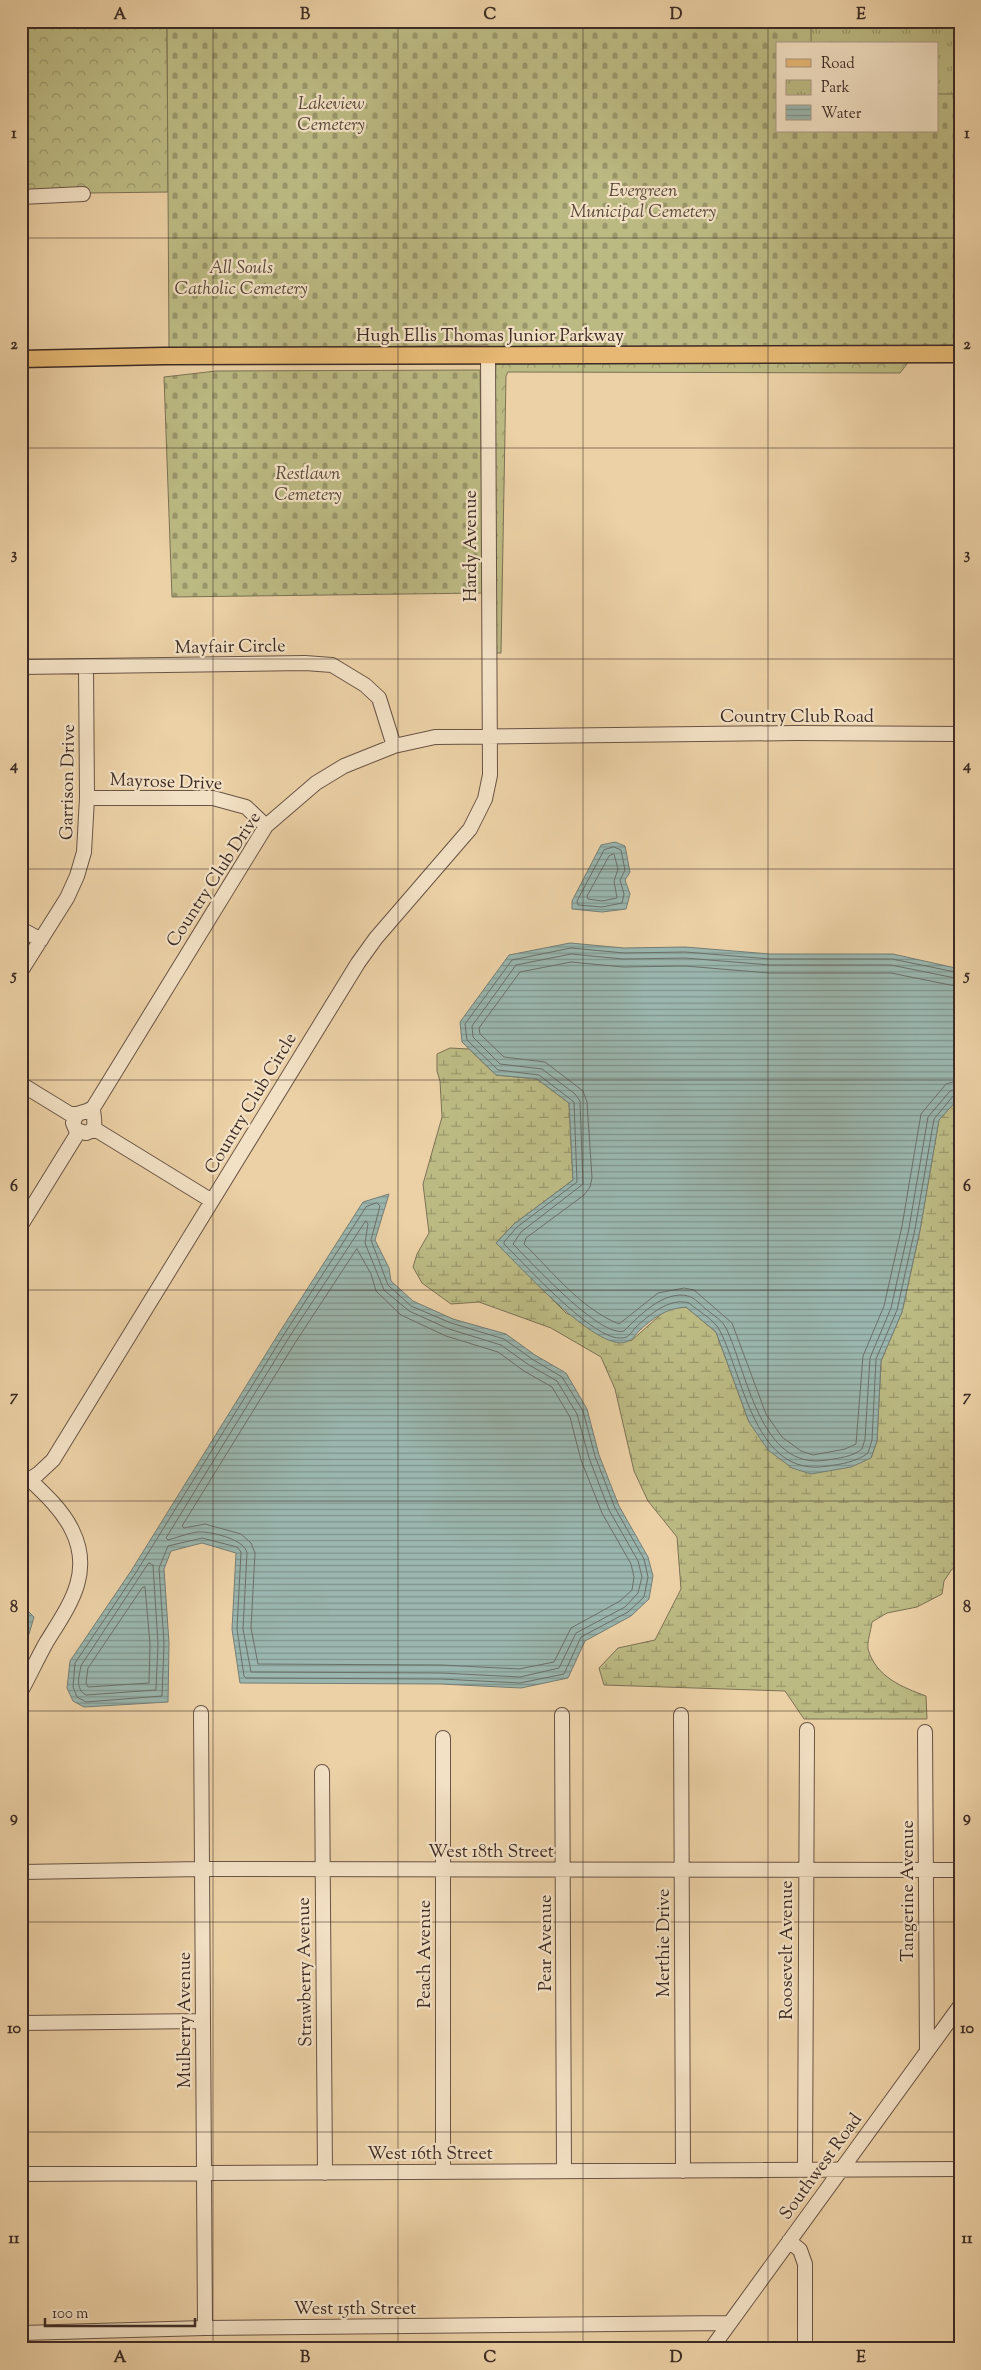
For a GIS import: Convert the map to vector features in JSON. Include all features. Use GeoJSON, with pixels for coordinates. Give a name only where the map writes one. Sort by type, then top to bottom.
{"type":"FeatureCollection","features":[{"type":"Feature","properties":{"kind":"main road","name":"Hugh Ellis Thomas Junior Parkway"},"geometry":{"type":"LineString","coordinates":[[21,359],[960,354]]}},
{"type":"Feature","properties":{"kind":"street"},"geometry":{"type":"LineString","coordinates":[[21,196],[83,194]]}},
{"type":"Feature","properties":{"kind":"street","name":"Hardy Avenue"},"geometry":{"type":"LineString","coordinates":[[488,356],[489,736]]}},
{"type":"Feature","properties":{"kind":"street","name":"Mayfair Circle"},"geometry":{"type":"LineString","coordinates":[[21,667],[305,663],[332,665],[351,674],[379,698],[394,746]]}},
{"type":"Feature","properties":{"kind":"street","name":"Garrison Drive"},"geometry":{"type":"LineString","coordinates":[[21,972],[67,898],[77,876],[84,852],[88,798],[86,667]]}},
{"type":"Feature","properties":{"kind":"street","name":"Country Club Drive"},"geometry":{"type":"LineString","coordinates":[[21,1225],[266,826],[316,783],[344,766],[394,746],[435,737],[635,734]]}},
{"type":"Feature","properties":{"kind":"street","name":"Country Club Road"},"geometry":{"type":"LineString","coordinates":[[635,734],[960,734]]}},
{"type":"Feature","properties":{"kind":"street","name":"Country Club Circle"},"geometry":{"type":"LineString","coordinates":[[26,1482],[52,1460],[358,964],[376,938],[470,829],[484,799],[490,775],[489,736]]}},
{"type":"Feature","properties":{"kind":"street","name":"Mayrose Drive"},"geometry":{"type":"LineString","coordinates":[[88,798],[213,798],[246,807],[266,826]]}},
{"type":"Feature","properties":{"kind":"street"},"geometry":{"type":"LineString","coordinates":[[21,929],[41,940]]}},
{"type":"Feature","properties":{"kind":"street"},"geometry":{"type":"LineString","coordinates":[[21,1084],[212,1202]]}},
{"type":"Feature","properties":{"kind":"street"},"geometry":{"type":"LineString","coordinates":[[21,1691],[46,1644],[66,1612],[79,1584],[80,1561],[80,1553],[72,1529],[55,1505],[26,1482]]}},
{"type":"Feature","properties":{"kind":"street","name":"Mulberry Avenue"},"geometry":{"type":"LineString","coordinates":[[201,1713],[205,2328]]}},
{"type":"Feature","properties":{"kind":"street","name":"Pear Avenue"},"geometry":{"type":"LineString","coordinates":[[562,1714],[564,2171]]}},
{"type":"Feature","properties":{"kind":"street","name":"Merthie Drive"},"geometry":{"type":"LineString","coordinates":[[681,1715],[683,2171]]}},
{"type":"Feature","properties":{"kind":"street","name":"Roosevelt Avenue"},"geometry":{"type":"LineString","coordinates":[[805,2170],[807,1730]]}},
{"type":"Feature","properties":{"kind":"street","name":"Tangerine Avenue"},"geometry":{"type":"LineString","coordinates":[[925,1732],[927,2051]]}},
{"type":"Feature","properties":{"kind":"street","name":"Peach Avenue"},"geometry":{"type":"LineString","coordinates":[[443,1738],[443,2171]]}},
{"type":"Feature","properties":{"kind":"street","name":"Strawberry Avenue"},"geometry":{"type":"LineString","coordinates":[[322,1772],[321,1869],[325,2173]]}},
{"type":"Feature","properties":{"kind":"street","name":"West 18th Street"},"geometry":{"type":"LineString","coordinates":[[21,1872],[202,1869],[960,1870]]}},
{"type":"Feature","properties":{"kind":"street","name":"Southwest Road"},"geometry":{"type":"LineString","coordinates":[[711,2349],[960,2006]]}},
{"type":"Feature","properties":{"kind":"street"},"geometry":{"type":"LineString","coordinates":[[21,2023],[202,2021]]}},
{"type":"Feature","properties":{"kind":"street","name":"West 16th Street"},"geometry":{"type":"LineString","coordinates":[[21,2174],[960,2169]]}},
{"type":"Feature","properties":{"kind":"street"},"geometry":{"type":"LineString","coordinates":[[789,2241],[800,2250],[805,2264],[806,2349]]}},
{"type":"Feature","properties":{"kind":"street","name":"West 15th Street"},"geometry":{"type":"LineString","coordinates":[[21,2333],[205,2328],[730,2323]]}},
{"type":"Feature","properties":{"kind":"green space"},"geometry":{"type":"Polygon","coordinates":[[[21,21],[167,21],[168,192],[88,193],[87,188],[21,191],[21,21]]]}},
{"type":"Feature","properties":{"kind":"green space"},"geometry":{"type":"Polygon","coordinates":[[[167,21],[960,21],[960,345],[488,355],[488,345],[169,350],[167,21]]]}},
{"type":"Feature","properties":{"kind":"green space"},"geometry":{"type":"Polygon","coordinates":[[[811,21],[960,21],[960,94],[938,94],[938,42],[811,42],[811,21]]]}},
{"type":"Feature","properties":{"kind":"green space"},"geometry":{"type":"Polygon","coordinates":[[[910,360],[900,373],[508,372],[506,376],[501,653],[494,653],[494,426],[496,361],[910,360]]]}},
{"type":"Feature","properties":{"kind":"green space","name":"Restlawn Cemetery"},"geometry":{"type":"Polygon","coordinates":[[[480,370],[483,593],[172,597],[164,377],[216,371],[480,370]]]}},
{"type":"Feature","properties":{"kind":"green space"},"geometry":{"type":"Polygon","coordinates":[[[450,1048],[469,1049],[496,1075],[537,1079],[569,1103],[573,1180],[514,1224],[496,1243],[566,1313],[631,1341],[667,1309],[686,1307],[716,1332],[749,1422],[871,1458],[877,1441],[881,1361],[902,1312],[920,1230],[939,1119],[960,1097],[960,1569],[952,1569],[944,1581],[942,1594],[917,1607],[887,1613],[872,1622],[868,1646],[872,1659],[884,1674],[899,1685],[926,1696],[927,1719],[804,1719],[785,1691],[604,1685],[599,1668],[618,1648],[655,1640],[681,1589],[677,1537],[648,1501],[634,1471],[615,1389],[601,1357],[551,1328],[479,1302],[451,1304],[422,1283],[413,1267],[417,1254],[429,1233],[423,1184],[442,1117],[437,1054],[450,1048]]]}},
{"type":"Feature","properties":{"kind":"water"},"geometry":{"type":"Polygon","coordinates":[[[615,842],[625,846],[630,872],[625,880],[630,894],[626,909],[602,912],[572,909],[572,901],[601,845],[615,842]]]}},
{"type":"Feature","properties":{"kind":"water"},"geometry":{"type":"Polygon","coordinates":[[[570,943],[624,948],[685,947],[770,954],[893,954],[960,969],[960,1097],[939,1120],[920,1230],[902,1312],[881,1361],[877,1441],[871,1458],[851,1467],[811,1474],[792,1468],[768,1450],[749,1422],[716,1332],[686,1307],[672,1309],[661,1314],[626,1342],[613,1341],[596,1334],[577,1321],[496,1243],[514,1224],[573,1180],[569,1103],[537,1079],[496,1075],[462,1042],[460,1022],[509,955],[570,943]]]}},
{"type":"Feature","properties":{"kind":"water"},"geometry":{"type":"Polygon","coordinates":[[[389,1194],[375,1240],[389,1268],[391,1281],[413,1301],[453,1319],[506,1334],[535,1355],[566,1373],[587,1409],[599,1455],[619,1506],[648,1557],[653,1576],[649,1599],[631,1616],[585,1641],[568,1678],[521,1688],[441,1684],[240,1683],[232,1629],[236,1553],[202,1543],[171,1551],[164,1569],[169,1643],[168,1702],[84,1707],[73,1701],[67,1688],[70,1661],[131,1571],[363,1202],[389,1194]]]}},
{"type":"Feature","properties":{"kind":"water"},"geometry":{"type":"Polygon","coordinates":[[[21,1611],[28,1611],[34,1617],[26,1644],[21,1652],[21,1611]]]}},
{"type":"Feature","properties":{"kind":"park label","name":"Lakeview Cemetery"},"geometry":{"type":"Point","coordinates":[331,113]}},
{"type":"Feature","properties":{"kind":"park label","name":"Evergreen Municipal Cemetery"},"geometry":{"type":"Point","coordinates":[643,200]}},
{"type":"Feature","properties":{"kind":"park label","name":"All Souls Catholic Cemetery"},"geometry":{"type":"Point","coordinates":[241,277]}}]}
